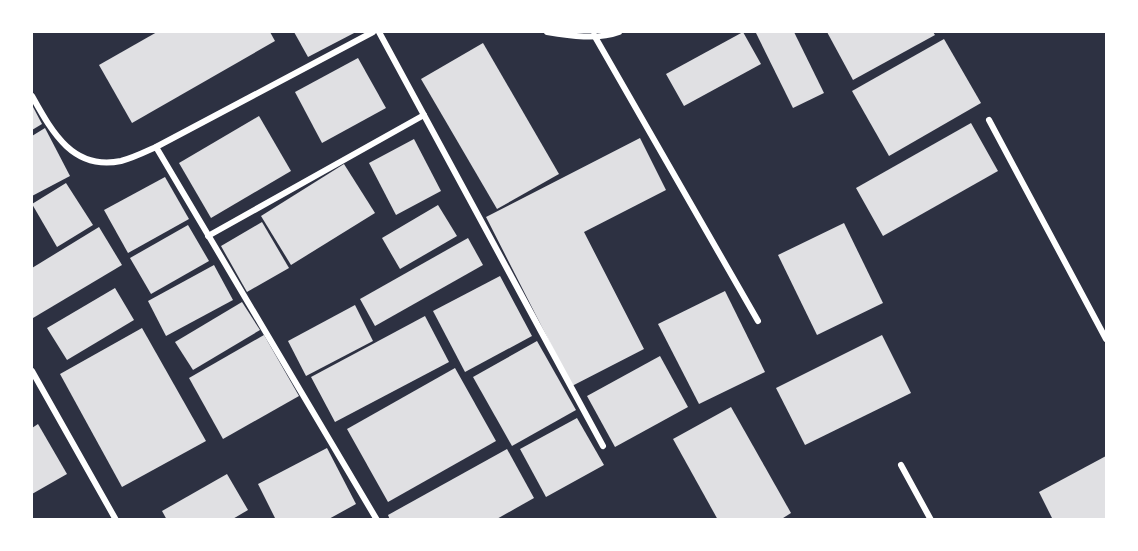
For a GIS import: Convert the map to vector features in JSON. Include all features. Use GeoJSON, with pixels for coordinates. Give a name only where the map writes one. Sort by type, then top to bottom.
{"type":"FeatureCollection","features":[{"type":"Feature","properties":{"kind":"street"},"geometry":{"type":"LineString","coordinates":[[32,96],[52,131],[69,150],[96,162],[122,161],[156,147],[372,32]]}},
{"type":"Feature","properties":{"kind":"street"},"geometry":{"type":"LineString","coordinates":[[379,32],[603,446]]}},
{"type":"Feature","properties":{"kind":"street"},"geometry":{"type":"LineString","coordinates":[[547,32],[572,36],[611,35],[619,32]]}},
{"type":"Feature","properties":{"kind":"street"},"geometry":{"type":"LineString","coordinates":[[594,35],[758,321]]}},
{"type":"Feature","properties":{"kind":"street"},"geometry":{"type":"LineString","coordinates":[[208,236],[424,115]]}},
{"type":"Feature","properties":{"kind":"street"},"geometry":{"type":"LineString","coordinates":[[989,120],[1107,339]]}},
{"type":"Feature","properties":{"kind":"street"},"geometry":{"type":"LineString","coordinates":[[156,147],[377,519]]}},
{"type":"Feature","properties":{"kind":"street"},"geometry":{"type":"LineString","coordinates":[[32,371],[116,519]]}},
{"type":"Feature","properties":{"kind":"street"},"geometry":{"type":"LineString","coordinates":[[901,465],[931,519]]}},
{"type":"Feature","properties":{"kind":"building"},"geometry":{"type":"Polygon","coordinates":[[[157,32],[270,32],[275,41],[132,123],[99,65],[157,32]]]}},
{"type":"Feature","properties":{"kind":"building"},"geometry":{"type":"Polygon","coordinates":[[[294,32],[356,32],[308,57],[294,32]]]}},
{"type":"Feature","properties":{"kind":"building"},"geometry":{"type":"Polygon","coordinates":[[[743,32],[761,64],[684,106],[666,74],[743,32]]]}},
{"type":"Feature","properties":{"kind":"building"},"geometry":{"type":"Polygon","coordinates":[[[794,32],[824,93],[793,108],[756,33],[794,32]]]}},
{"type":"Feature","properties":{"kind":"building"},"geometry":{"type":"Polygon","coordinates":[[[827,32],[933,32],[935,35],[853,80],[827,32]]]}},
{"type":"Feature","properties":{"kind":"building"},"geometry":{"type":"Polygon","coordinates":[[[944,39],[981,103],[889,156],[852,91],[944,39]]]}},
{"type":"Feature","properties":{"kind":"building"},"geometry":{"type":"Polygon","coordinates":[[[483,43],[559,174],[497,209],[421,79],[483,43]]]}},
{"type":"Feature","properties":{"kind":"building"},"geometry":{"type":"Polygon","coordinates":[[[358,58],[386,108],[322,143],[295,92],[358,58]]]}},
{"type":"Feature","properties":{"kind":"building"},"geometry":{"type":"Polygon","coordinates":[[[32,105],[42,124],[32,130],[32,105]]]}},
{"type":"Feature","properties":{"kind":"building"},"geometry":{"type":"Polygon","coordinates":[[[259,116],[291,171],[211,218],[179,163],[259,116]]]}},
{"type":"Feature","properties":{"kind":"building"},"geometry":{"type":"Polygon","coordinates":[[[971,123],[998,171],[883,236],[856,188],[971,123]]]}},
{"type":"Feature","properties":{"kind":"building"},"geometry":{"type":"Polygon","coordinates":[[[45,128],[70,176],[32,196],[32,136],[45,128]]]}},
{"type":"Feature","properties":{"kind":"building"},"geometry":{"type":"Polygon","coordinates":[[[640,138],[666,190],[584,232],[644,349],[572,386],[486,217],[640,138]]]}},
{"type":"Feature","properties":{"kind":"building"},"geometry":{"type":"Polygon","coordinates":[[[414,139],[441,191],[396,215],[369,163],[414,139]]]}},
{"type":"Feature","properties":{"kind":"building"},"geometry":{"type":"Polygon","coordinates":[[[344,164],[375,213],[291,265],[261,216],[344,164]]]}},
{"type":"Feature","properties":{"kind":"building"},"geometry":{"type":"Polygon","coordinates":[[[165,177],[189,219],[128,253],[104,210],[165,177]]]}},
{"type":"Feature","properties":{"kind":"building"},"geometry":{"type":"Polygon","coordinates":[[[66,183],[93,225],[57,247],[32,204],[66,183]]]}},
{"type":"Feature","properties":{"kind":"building"},"geometry":{"type":"Polygon","coordinates":[[[438,205],[457,236],[400,269],[382,238],[438,205]]]}},
{"type":"Feature","properties":{"kind":"building"},"geometry":{"type":"Polygon","coordinates":[[[262,222],[289,268],[247,292],[221,246],[262,222]]]}},
{"type":"Feature","properties":{"kind":"building"},"geometry":{"type":"Polygon","coordinates":[[[844,223],[883,303],[817,335],[778,255],[844,223]]]}},
{"type":"Feature","properties":{"kind":"building"},"geometry":{"type":"Polygon","coordinates":[[[188,225],[209,261],[151,294],[130,258],[188,225]]]}},
{"type":"Feature","properties":{"kind":"building"},"geometry":{"type":"Polygon","coordinates":[[[99,227],[122,265],[33,318],[32,268],[99,227]]]}},
{"type":"Feature","properties":{"kind":"building"},"geometry":{"type":"Polygon","coordinates":[[[468,238],[483,265],[375,326],[360,299],[468,238]]]}},
{"type":"Feature","properties":{"kind":"building"},"geometry":{"type":"Polygon","coordinates":[[[214,265],[233,300],[166,336],[148,301],[214,265]]]}},
{"type":"Feature","properties":{"kind":"building"},"geometry":{"type":"Polygon","coordinates":[[[500,276],[532,336],[465,372],[433,311],[500,276]]]}},
{"type":"Feature","properties":{"kind":"building"},"geometry":{"type":"Polygon","coordinates":[[[115,288],[134,320],[67,360],[47,328],[115,288]]]}},
{"type":"Feature","properties":{"kind":"building"},"geometry":{"type":"Polygon","coordinates":[[[725,291],[765,372],[699,404],[658,324],[725,291]]]}},
{"type":"Feature","properties":{"kind":"building"},"geometry":{"type":"Polygon","coordinates":[[[242,302],[260,330],[193,370],[175,342],[242,302]]]}},
{"type":"Feature","properties":{"kind":"building"},"geometry":{"type":"Polygon","coordinates":[[[355,305],[373,341],[306,376],[288,341],[355,305]]]}},
{"type":"Feature","properties":{"kind":"building"},"geometry":{"type":"Polygon","coordinates":[[[425,316],[449,362],[335,422],[311,377],[425,316]]]}},
{"type":"Feature","properties":{"kind":"building"},"geometry":{"type":"Polygon","coordinates":[[[142,328],[206,441],[122,487],[60,374],[142,328]]]}},
{"type":"Feature","properties":{"kind":"building"},"geometry":{"type":"Polygon","coordinates":[[[264,335],[299,396],[223,439],[189,378],[264,335]]]}},
{"type":"Feature","properties":{"kind":"building"},"geometry":{"type":"Polygon","coordinates":[[[882,335],[911,393],[805,445],[776,388],[882,335]]]}},
{"type":"Feature","properties":{"kind":"building"},"geometry":{"type":"Polygon","coordinates":[[[537,341],[576,410],[512,446],[473,377],[537,341]]]}},
{"type":"Feature","properties":{"kind":"building"},"geometry":{"type":"Polygon","coordinates":[[[660,356],[688,407],[615,447],[587,396],[660,356]]]}},
{"type":"Feature","properties":{"kind":"building"},"geometry":{"type":"Polygon","coordinates":[[[455,368],[496,441],[388,502],[347,429],[455,368]]]}},
{"type":"Feature","properties":{"kind":"building"},"geometry":{"type":"Polygon","coordinates":[[[731,407],[791,513],[780,520],[718,520],[673,439],[731,407]]]}},
{"type":"Feature","properties":{"kind":"building"},"geometry":{"type":"Polygon","coordinates":[[[577,418],[604,465],[546,497],[520,449],[577,418]]]}},
{"type":"Feature","properties":{"kind":"building"},"geometry":{"type":"Polygon","coordinates":[[[38,424],[67,474],[32,494],[32,428],[38,424]]]}},
{"type":"Feature","properties":{"kind":"building"},"geometry":{"type":"Polygon","coordinates":[[[327,448],[356,504],[327,520],[276,520],[258,484],[327,448]]]}},
{"type":"Feature","properties":{"kind":"building"},"geometry":{"type":"Polygon","coordinates":[[[507,449],[534,498],[495,520],[390,520],[388,515],[507,449]]]}},
{"type":"Feature","properties":{"kind":"building"},"geometry":{"type":"Polygon","coordinates":[[[1106,456],[1106,520],[1053,520],[1039,492],[1106,456]]]}},
{"type":"Feature","properties":{"kind":"building"},"geometry":{"type":"Polygon","coordinates":[[[227,474],[248,510],[231,520],[167,520],[162,511],[227,474]]]}}]}
